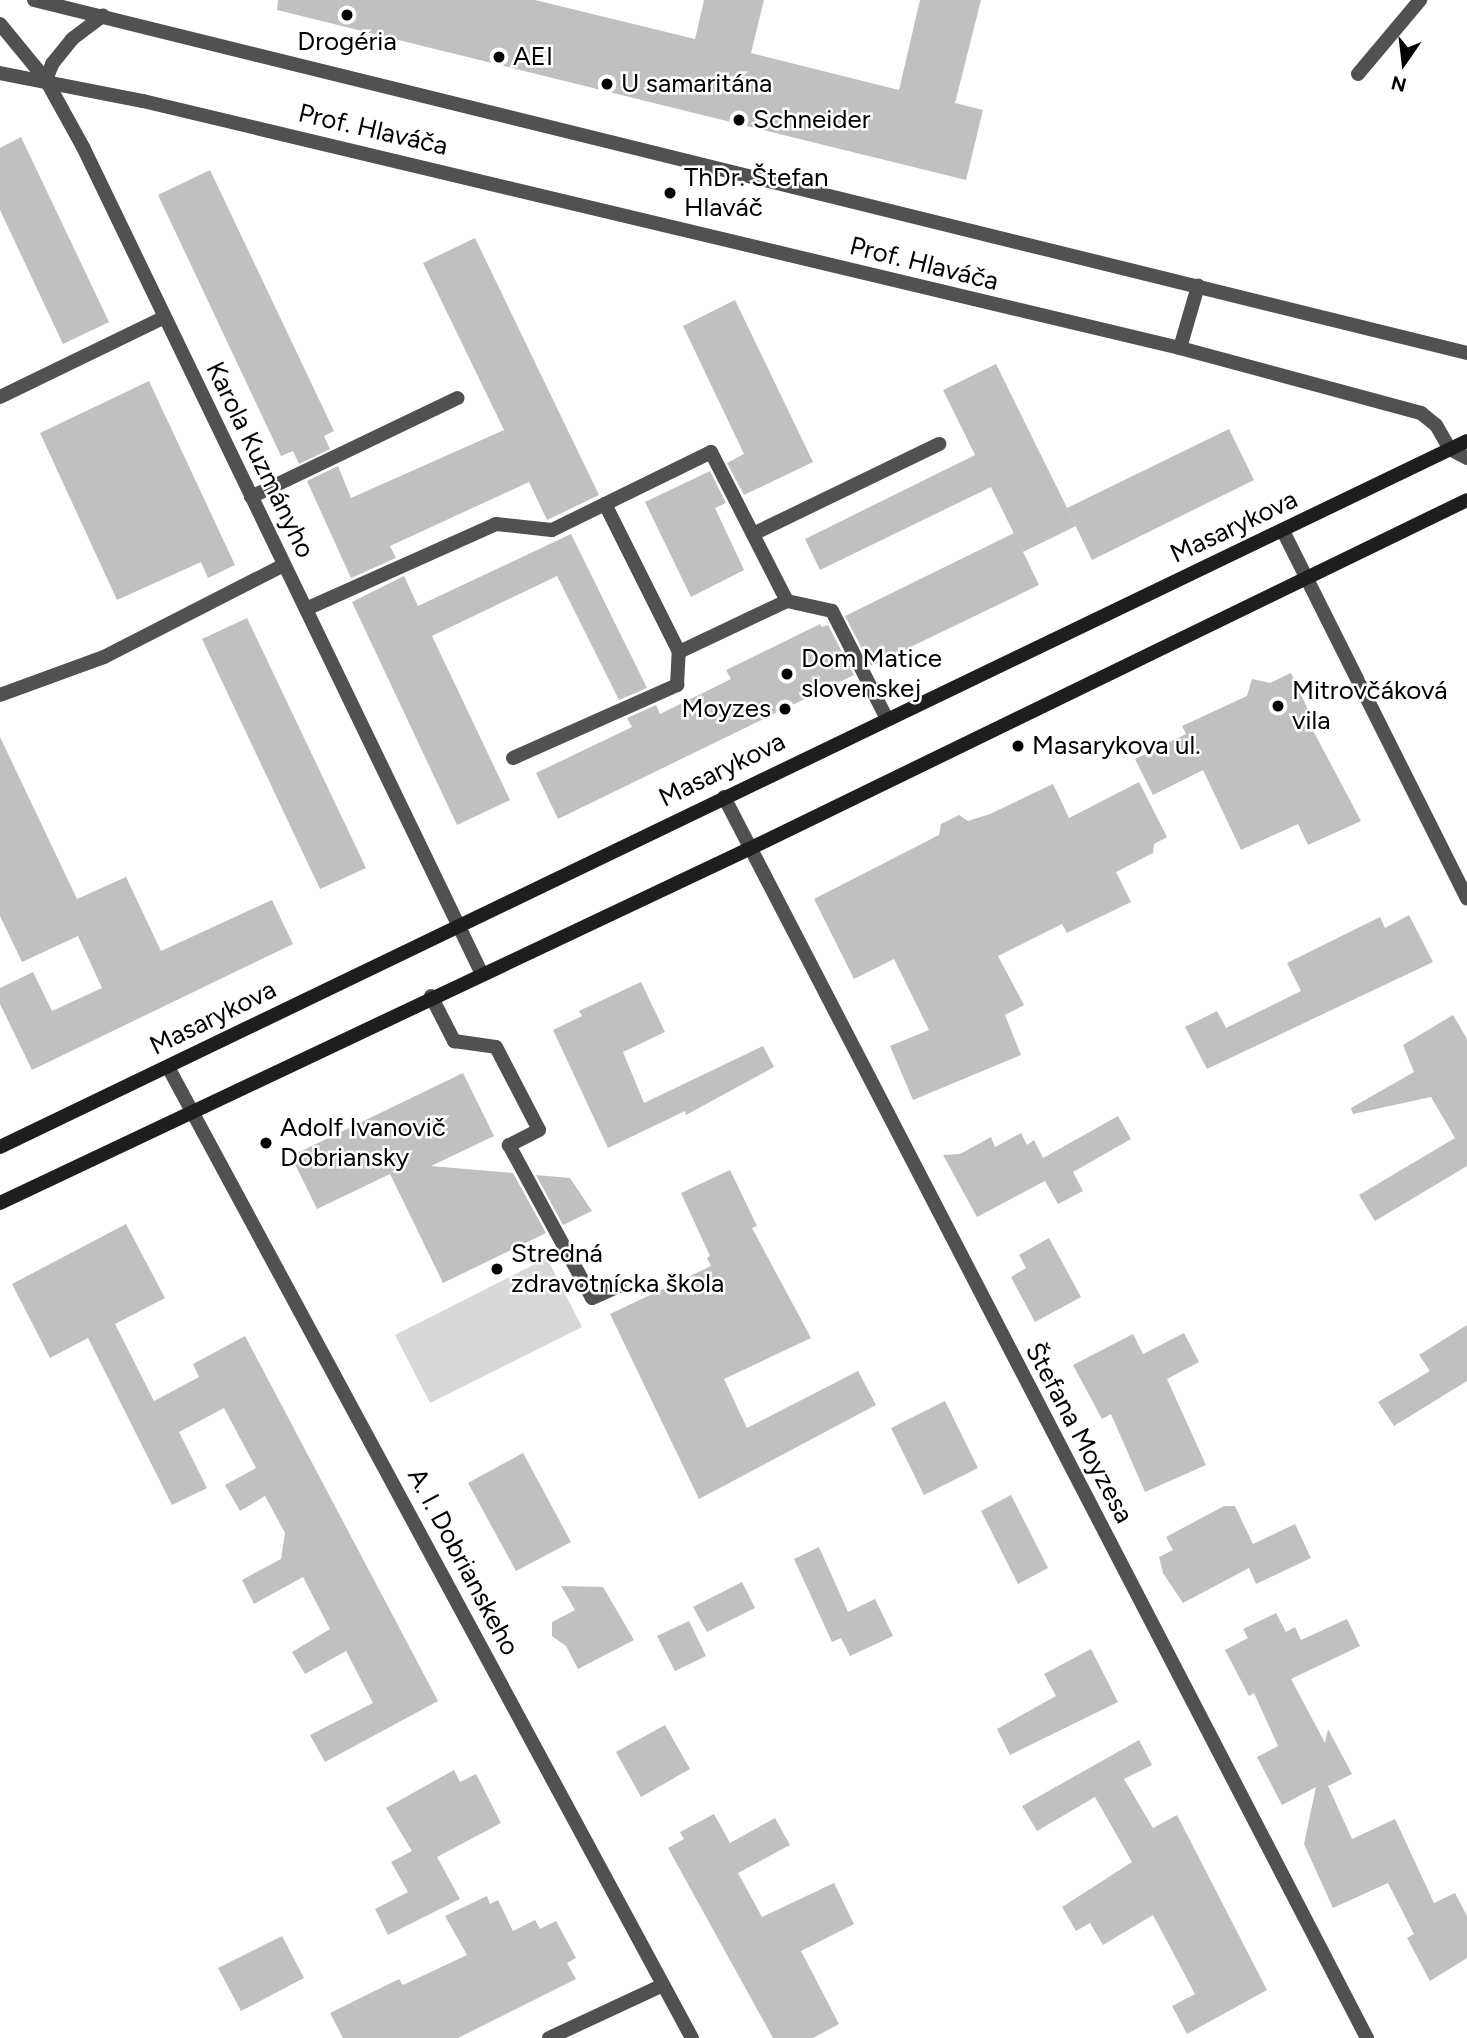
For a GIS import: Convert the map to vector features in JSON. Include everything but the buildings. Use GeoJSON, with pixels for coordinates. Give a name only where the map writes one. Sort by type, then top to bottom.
{"type":"FeatureCollection","features":[{"type":"Feature","properties":{"kind":"main road","name":"Masarykova"},"geometry":{"type":"LineString","coordinates":[[0,1147],[1467,441]]}},
{"type":"Feature","properties":{"kind":"main road"},"geometry":{"type":"LineString","coordinates":[[0,1203],[481,972],[749,849],[1467,500]]}},
{"type":"Feature","properties":{"kind":"street","name":"Prof. Hlaváča"},"geometry":{"type":"LineString","coordinates":[[34,0],[1467,353]]}},
{"type":"Feature","properties":{"kind":"street"},"geometry":{"type":"LineString","coordinates":[[1358,74],[1420,0]]}},
{"type":"Feature","properties":{"kind":"street"},"geometry":{"type":"LineString","coordinates":[[46,79],[51,64],[72,39],[103,16]]}},
{"type":"Feature","properties":{"kind":"street","name":"Karola Kuzmányho"},"geometry":{"type":"LineString","coordinates":[[0,24],[46,79],[481,972]]}},
{"type":"Feature","properties":{"kind":"street","name":"Prof. Hlaváča"},"geometry":{"type":"LineString","coordinates":[[0,73],[46,79],[1180,348],[1421,413],[1436,425],[1450,449]]}},
{"type":"Feature","properties":{"kind":"street"},"geometry":{"type":"LineString","coordinates":[[1180,348],[1198,286]]}},
{"type":"Feature","properties":{"kind":"street"},"geometry":{"type":"LineString","coordinates":[[0,397],[163,318]]}},
{"type":"Feature","properties":{"kind":"street"},"geometry":{"type":"LineString","coordinates":[[251,497],[458,398]]}},
{"type":"Feature","properties":{"kind":"street"},"geometry":{"type":"LineString","coordinates":[[753,534],[939,444]]}},
{"type":"Feature","properties":{"kind":"street"},"geometry":{"type":"LineString","coordinates":[[1450,449],[1467,458]]}},
{"type":"Feature","properties":{"kind":"street"},"geometry":{"type":"LineString","coordinates":[[306,609],[496,524],[552,530],[711,452],[787,601]]}},
{"type":"Feature","properties":{"kind":"street"},"geometry":{"type":"LineString","coordinates":[[513,758],[677,685],[679,652],[605,504]]}},
{"type":"Feature","properties":{"kind":"street"},"geometry":{"type":"LineString","coordinates":[[1283,531],[1462,878],[1467,898]]}},
{"type":"Feature","properties":{"kind":"street"},"geometry":{"type":"LineString","coordinates":[[0,695],[104,657],[284,565]]}},
{"type":"Feature","properties":{"kind":"street"},"geometry":{"type":"LineString","coordinates":[[679,652],[787,601],[832,611],[887,719]]}},
{"type":"Feature","properties":{"kind":"street","name":"Štefana Moyzesa"},"geometry":{"type":"LineString","coordinates":[[723,797],[1367,2038]]}},
{"type":"Feature","properties":{"kind":"street"},"geometry":{"type":"LineString","coordinates":[[431,996],[454,1041],[496,1046],[539,1130],[509,1145],[592,1298],[619,1286]]}},
{"type":"Feature","properties":{"kind":"street","name":"A. I. Dobrianskeho"},"geometry":{"type":"LineString","coordinates":[[168,1067],[692,2038]]}},
{"type":"Feature","properties":{"kind":"street"},"geometry":{"type":"LineString","coordinates":[[549,2038],[663,1985]]}},
{"type":"Feature","properties":{"kind":"shaded area"},"geometry":{"type":"Polygon","coordinates":[[[547,1258],[582,1327],[430,1403],[395,1335],[547,1258]]]}},
{"type":"Feature","properties":{"kind":"place","name":"Drogéria"},"geometry":{"type":"Point","coordinates":[347,15]}},
{"type":"Feature","properties":{"kind":"place","name":"AEI"},"geometry":{"type":"Point","coordinates":[499,57]}},
{"type":"Feature","properties":{"kind":"place","name":"U samaritána"},"geometry":{"type":"Point","coordinates":[607,84]}},
{"type":"Feature","properties":{"kind":"place","name":"Schneider"},"geometry":{"type":"Point","coordinates":[739,120]}},
{"type":"Feature","properties":{"kind":"place","name":"ThDr. Štefan Hlaváč"},"geometry":{"type":"Point","coordinates":[670,193]}},
{"type":"Feature","properties":{"kind":"place","name":"Dom Matice slovenskej"},"geometry":{"type":"Point","coordinates":[787,674]}},
{"type":"Feature","properties":{"kind":"place","name":"Mitrovčáková vila"},"geometry":{"type":"Point","coordinates":[1278,706]}},
{"type":"Feature","properties":{"kind":"place","name":"Moyzes"},"geometry":{"type":"Point","coordinates":[785,709]}},
{"type":"Feature","properties":{"kind":"place","name":"Masarykova ul."},"geometry":{"type":"Point","coordinates":[1018,746]}},
{"type":"Feature","properties":{"kind":"place","name":"Adolf Ivanovič Dobriansky"},"geometry":{"type":"Point","coordinates":[266,1143]}},
{"type":"Feature","properties":{"kind":"place","name":"Stredná zdravotnícka škola"},"geometry":{"type":"Point","coordinates":[497,1269]}}]}
